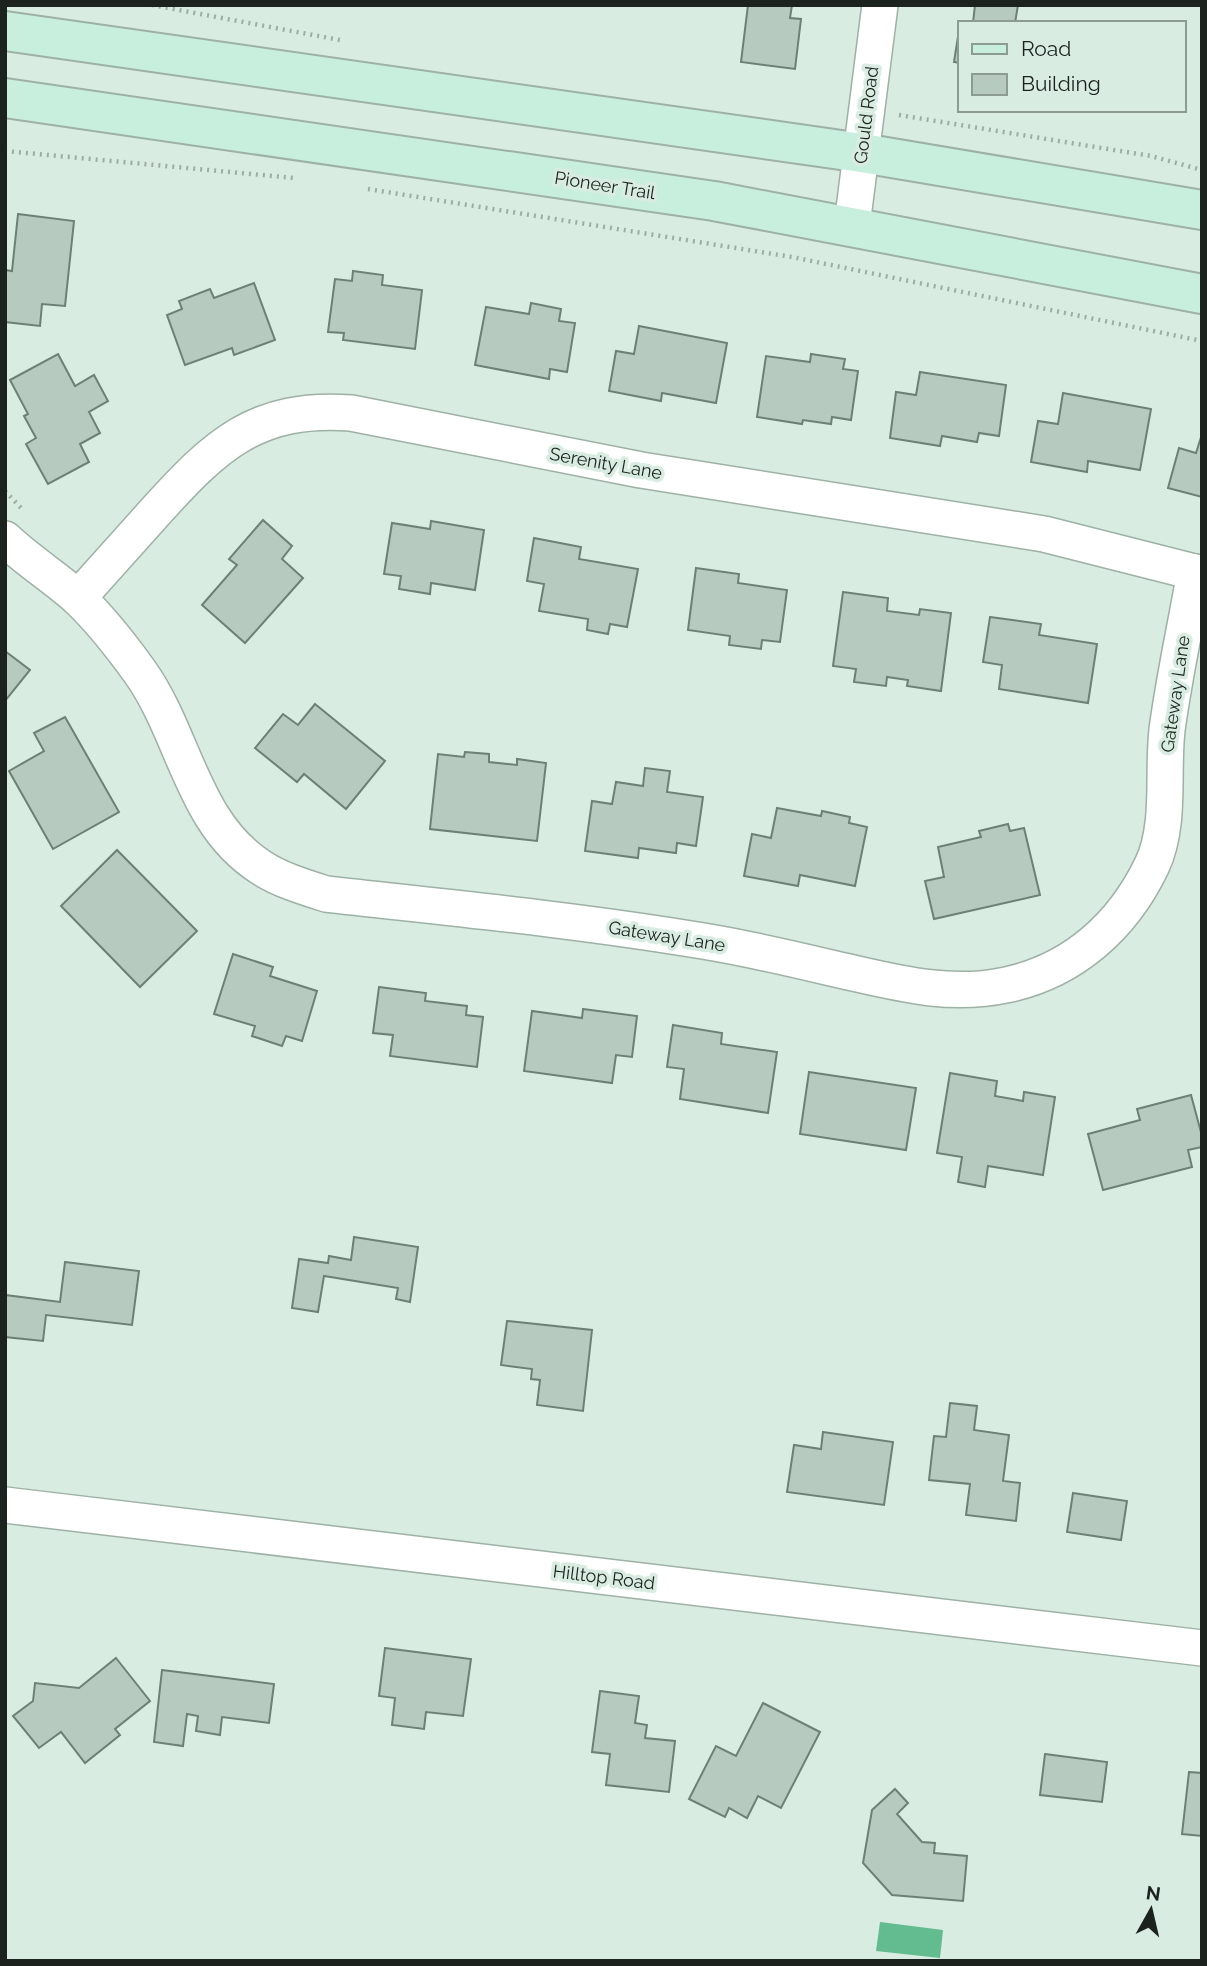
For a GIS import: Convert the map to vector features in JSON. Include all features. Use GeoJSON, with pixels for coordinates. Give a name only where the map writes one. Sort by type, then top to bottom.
{"type":"FeatureCollection","features":[{"type":"Feature","properties":{"kind":"main road"},"geometry":{"type":"LineString","coordinates":[[5,31],[862,153],[1202,210]]}},
{"type":"Feature","properties":{"kind":"main road","name":"Pioneer Trail"},"geometry":{"type":"LineString","coordinates":[[5,98],[474,165],[852,225],[1202,294]]}},
{"type":"Feature","properties":{"kind":"street","name":"Gould Road"},"geometry":{"type":"LineString","coordinates":[[852,225],[880,5]]}},
{"type":"Feature","properties":{"kind":"street","name":"Serenity Lane"},"geometry":{"type":"LineString","coordinates":[[78,598],[200,463],[250,428],[282,416],[315,410],[351,413],[641,470],[1044,534],[1198,573]]}},
{"type":"Feature","properties":{"kind":"street","name":"Gateway Lane"},"geometry":{"type":"LineString","coordinates":[[19,529],[111,634],[142,675],[167,716],[189,772],[212,817],[231,843],[262,868],[326,894],[626,928],[807,962],[919,988],[963,991],[1007,985],[1052,971],[1096,943],[1126,911],[1153,863],[1163,817],[1167,731],[1198,573]]}},
{"type":"Feature","properties":{"kind":"street","name":"Hilltop Road"},"geometry":{"type":"LineString","coordinates":[[5,1505],[1202,1648]]}},
{"type":"Feature","properties":{"kind":"path"},"geometry":{"type":"LineString","coordinates":[[5,151],[305,179]]}},
{"type":"Feature","properties":{"kind":"path"},"geometry":{"type":"LineString","coordinates":[[359,188],[792,257],[1202,341]]}},
{"type":"Feature","properties":{"kind":"path"},"geometry":{"type":"LineString","coordinates":[[5,491],[19,529]]}},
{"type":"Feature","properties":{"kind":"shaded area"},"geometry":{"type":"Polygon","coordinates":[[[880,1922],[943,1930],[940,1958],[876,1951],[880,1922]]]}},
{"type":"Feature","properties":{"kind":"building"},"geometry":{"type":"Polygon","coordinates":[[[748,5],[792,5],[790,18],[801,19],[795,69],[741,62],[748,5]]]}},
{"type":"Feature","properties":{"kind":"building"},"geometry":{"type":"Polygon","coordinates":[[[975,5],[1018,5],[1015,21],[973,21],[975,5]]]}},
{"type":"Feature","properties":{"kind":"building"},"geometry":{"type":"Polygon","coordinates":[[[958,36],[958,63],[954,62],[958,36]]]}},
{"type":"Feature","properties":{"kind":"building"},"geometry":{"type":"Polygon","coordinates":[[[18,214],[74,221],[65,306],[42,304],[40,326],[5,322],[5,270],[12,271],[18,214]]]}},
{"type":"Feature","properties":{"kind":"building"},"geometry":{"type":"Polygon","coordinates":[[[353,271],[383,275],[382,285],[422,290],[415,349],[343,340],[344,333],[328,332],[335,279],[352,281],[353,271]]]}},
{"type":"Feature","properties":{"kind":"building"},"geometry":{"type":"Polygon","coordinates":[[[254,283],[275,340],[234,355],[232,348],[185,365],[167,315],[182,309],[179,301],[210,289],[214,298],[254,283]]]}},
{"type":"Feature","properties":{"kind":"building"},"geometry":{"type":"Polygon","coordinates":[[[531,303],[561,309],[559,321],[575,323],[567,372],[550,369],[549,379],[475,365],[486,307],[529,314],[531,303]]]}},
{"type":"Feature","properties":{"kind":"building"},"geometry":{"type":"Polygon","coordinates":[[[639,326],[727,343],[716,403],[662,393],[661,401],[609,391],[616,351],[634,354],[639,326]]]}},
{"type":"Feature","properties":{"kind":"building"},"geometry":{"type":"Polygon","coordinates":[[[58,354],[75,386],[94,375],[108,401],[89,412],[100,433],[80,444],[89,462],[48,484],[26,444],[36,438],[24,416],[28,414],[10,380],[58,354]]]}},
{"type":"Feature","properties":{"kind":"building"},"geometry":{"type":"Polygon","coordinates":[[[811,354],[845,359],[843,369],[858,371],[851,420],[832,417],[831,424],[803,420],[802,424],[757,417],[766,356],[810,362],[811,354]]]}},
{"type":"Feature","properties":{"kind":"building"},"geometry":{"type":"Polygon","coordinates":[[[920,372],[1006,385],[999,436],[979,433],[977,442],[942,436],[940,446],[890,438],[896,392],[916,395],[920,372]]]}},
{"type":"Feature","properties":{"kind":"building"},"geometry":{"type":"Polygon","coordinates":[[[1063,393],[1151,409],[1140,470],[1088,461],[1087,472],[1031,462],[1038,421],[1058,424],[1063,393]]]}},
{"type":"Feature","properties":{"kind":"building"},"geometry":{"type":"Polygon","coordinates":[[[1202,434],[1202,497],[1168,488],[1179,448],[1196,453],[1202,434]]]}},
{"type":"Feature","properties":{"kind":"building"},"geometry":{"type":"Polygon","coordinates":[[[263,520],[292,546],[282,559],[303,578],[245,643],[202,605],[237,565],[229,559],[263,520]]]}},
{"type":"Feature","properties":{"kind":"building"},"geometry":{"type":"Polygon","coordinates":[[[431,521],[484,530],[475,590],[431,583],[430,594],[399,589],[401,576],[384,574],[392,523],[430,529],[431,521]]]}},
{"type":"Feature","properties":{"kind":"building"},"geometry":{"type":"Polygon","coordinates":[[[534,538],[581,547],[579,559],[638,569],[627,627],[610,624],[608,634],[587,630],[588,619],[539,611],[544,584],[527,581],[534,538]]]}},
{"type":"Feature","properties":{"kind":"building"},"geometry":{"type":"Polygon","coordinates":[[[696,568],[739,574],[738,583],[787,590],[780,642],[762,640],[761,649],[729,645],[730,636],[688,630],[696,568]]]}},
{"type":"Feature","properties":{"kind":"building"},"geometry":{"type":"Polygon","coordinates":[[[843,592],[888,598],[887,611],[919,615],[920,609],[951,613],[941,691],[907,686],[908,680],[887,677],[886,686],[854,682],[856,669],[833,666],[843,592]]]}},
{"type":"Feature","properties":{"kind":"building"},"geometry":{"type":"Polygon","coordinates":[[[990,617],[1041,624],[1039,635],[1097,644],[1088,703],[999,689],[1002,665],[983,662],[990,617]]]}},
{"type":"Feature","properties":{"kind":"building"},"geometry":{"type":"Polygon","coordinates":[[[5,651],[30,670],[5,701],[5,651]]]}},
{"type":"Feature","properties":{"kind":"building"},"geometry":{"type":"Polygon","coordinates":[[[315,704],[385,761],[346,809],[304,774],[297,782],[255,748],[283,714],[298,725],[315,704]]]}},
{"type":"Feature","properties":{"kind":"building"},"geometry":{"type":"Polygon","coordinates":[[[65,717],[119,812],[53,849],[9,771],[44,751],[34,733],[65,717]]]}},
{"type":"Feature","properties":{"kind":"building"},"geometry":{"type":"Polygon","coordinates":[[[465,752],[489,754],[489,762],[517,765],[517,759],[546,763],[537,841],[430,829],[438,754],[464,757],[465,752]]]}},
{"type":"Feature","properties":{"kind":"building"},"geometry":{"type":"Polygon","coordinates":[[[645,768],[670,771],[667,792],[703,797],[696,846],[677,843],[676,853],[639,848],[638,858],[585,851],[592,801],[612,804],[616,782],[643,786],[645,768]]]}},
{"type":"Feature","properties":{"kind":"building"},"geometry":{"type":"Polygon","coordinates":[[[777,808],[821,816],[822,811],[850,817],[849,823],[867,827],[855,886],[800,875],[798,886],[744,876],[752,834],[771,838],[777,808]]]}},
{"type":"Feature","properties":{"kind":"building"},"geometry":{"type":"Polygon","coordinates":[[[1008,824],[1010,831],[1024,828],[1040,895],[934,919],[925,881],[944,877],[938,847],[981,837],[979,831],[1008,824]]]}},
{"type":"Feature","properties":{"kind":"building"},"geometry":{"type":"Polygon","coordinates":[[[117,850],[197,931],[140,987],[61,906],[117,850]]]}},
{"type":"Feature","properties":{"kind":"building"},"geometry":{"type":"Polygon","coordinates":[[[233,954],[273,967],[270,976],[317,991],[302,1041],[286,1036],[282,1046],[252,1036],[255,1026],[214,1014],[233,954]]]}},
{"type":"Feature","properties":{"kind":"building"},"geometry":{"type":"Polygon","coordinates":[[[379,987],[426,993],[425,1001],[467,1006],[466,1015],[483,1017],[477,1067],[390,1056],[393,1035],[373,1033],[379,987]]]}},
{"type":"Feature","properties":{"kind":"building"},"geometry":{"type":"Polygon","coordinates":[[[583,1009],[637,1016],[632,1057],[616,1055],[612,1083],[524,1071],[532,1011],[582,1018],[583,1009]]]}},
{"type":"Feature","properties":{"kind":"building"},"geometry":{"type":"Polygon","coordinates":[[[673,1025],[722,1033],[721,1044],[777,1052],[768,1113],[680,1099],[684,1069],[667,1067],[673,1025]]]}},
{"type":"Feature","properties":{"kind":"building"},"geometry":{"type":"Polygon","coordinates":[[[809,1072],[916,1088],[906,1150],[800,1134],[809,1072]]]}},
{"type":"Feature","properties":{"kind":"building"},"geometry":{"type":"Polygon","coordinates":[[[950,1073],[997,1081],[995,1096],[1023,1101],[1024,1092],[1055,1097],[1043,1175],[988,1166],[985,1187],[958,1182],[962,1157],[937,1153],[950,1073]]]}},
{"type":"Feature","properties":{"kind":"building"},"geometry":{"type":"Polygon","coordinates":[[[1191,1095],[1202,1136],[1202,1147],[1188,1150],[1192,1167],[1103,1190],[1088,1134],[1140,1120],[1137,1109],[1191,1095]]]}},
{"type":"Feature","properties":{"kind":"building"},"geometry":{"type":"Polygon","coordinates":[[[354,1237],[418,1247],[410,1302],[396,1299],[398,1288],[324,1276],[318,1312],[292,1308],[299,1259],[328,1263],[329,1256],[351,1260],[354,1237]]]}},
{"type":"Feature","properties":{"kind":"building"},"geometry":{"type":"Polygon","coordinates":[[[65,1262],[139,1271],[132,1325],[46,1315],[43,1341],[5,1337],[5,1295],[60,1302],[65,1262]]]}},
{"type":"Feature","properties":{"kind":"building"},"geometry":{"type":"Polygon","coordinates":[[[507,1321],[592,1330],[583,1411],[537,1405],[540,1380],[531,1379],[532,1369],[501,1365],[507,1321]]]}},
{"type":"Feature","properties":{"kind":"building"},"geometry":{"type":"Polygon","coordinates":[[[950,1403],[977,1406],[974,1430],[1009,1435],[1003,1481],[1020,1483],[1016,1521],[966,1515],[970,1484],[929,1480],[934,1436],[946,1437],[950,1403]]]}},
{"type":"Feature","properties":{"kind":"building"},"geometry":{"type":"Polygon","coordinates":[[[823,1432],[893,1442],[884,1505],[787,1492],[794,1445],[821,1449],[823,1432]]]}},
{"type":"Feature","properties":{"kind":"building"},"geometry":{"type":"Polygon","coordinates":[[[1073,1493],[1127,1501],[1121,1540],[1067,1532],[1073,1493]]]}},
{"type":"Feature","properties":{"kind":"building"},"geometry":{"type":"Polygon","coordinates":[[[385,1648],[471,1659],[463,1716],[426,1712],[424,1729],[392,1725],[395,1698],[379,1696],[385,1648]]]}},
{"type":"Feature","properties":{"kind":"building"},"geometry":{"type":"Polygon","coordinates":[[[116,1658],[150,1701],[115,1729],[120,1735],[85,1763],[61,1732],[39,1748],[13,1716],[33,1701],[35,1683],[79,1688],[116,1658]]]}},
{"type":"Feature","properties":{"kind":"building"},"geometry":{"type":"Polygon","coordinates":[[[162,1670],[274,1684],[269,1723],[222,1717],[220,1735],[196,1731],[198,1716],[187,1714],[183,1746],[154,1742],[162,1670]]]}},
{"type":"Feature","properties":{"kind":"building"},"geometry":{"type":"Polygon","coordinates":[[[600,1691],[639,1696],[635,1723],[647,1725],[645,1738],[675,1741],[669,1792],[606,1785],[610,1754],[592,1752],[600,1691]]]}},
{"type":"Feature","properties":{"kind":"building"},"geometry":{"type":"Polygon","coordinates":[[[763,1703],[820,1732],[781,1808],[758,1796],[747,1818],[729,1808],[725,1817],[689,1799],[716,1746],[736,1756],[763,1703]]]}},
{"type":"Feature","properties":{"kind":"building"},"geometry":{"type":"Polygon","coordinates":[[[1045,1754],[1107,1762],[1102,1802],[1040,1795],[1045,1754]]]}},
{"type":"Feature","properties":{"kind":"building"},"geometry":{"type":"Polygon","coordinates":[[[1189,1772],[1202,1773],[1202,1836],[1182,1834],[1189,1772]]]}},
{"type":"Feature","properties":{"kind":"building"},"geometry":{"type":"Polygon","coordinates":[[[895,1789],[908,1803],[897,1814],[922,1842],[935,1843],[934,1853],[967,1856],[963,1901],[892,1895],[863,1863],[872,1810],[895,1789]]]}}]}
